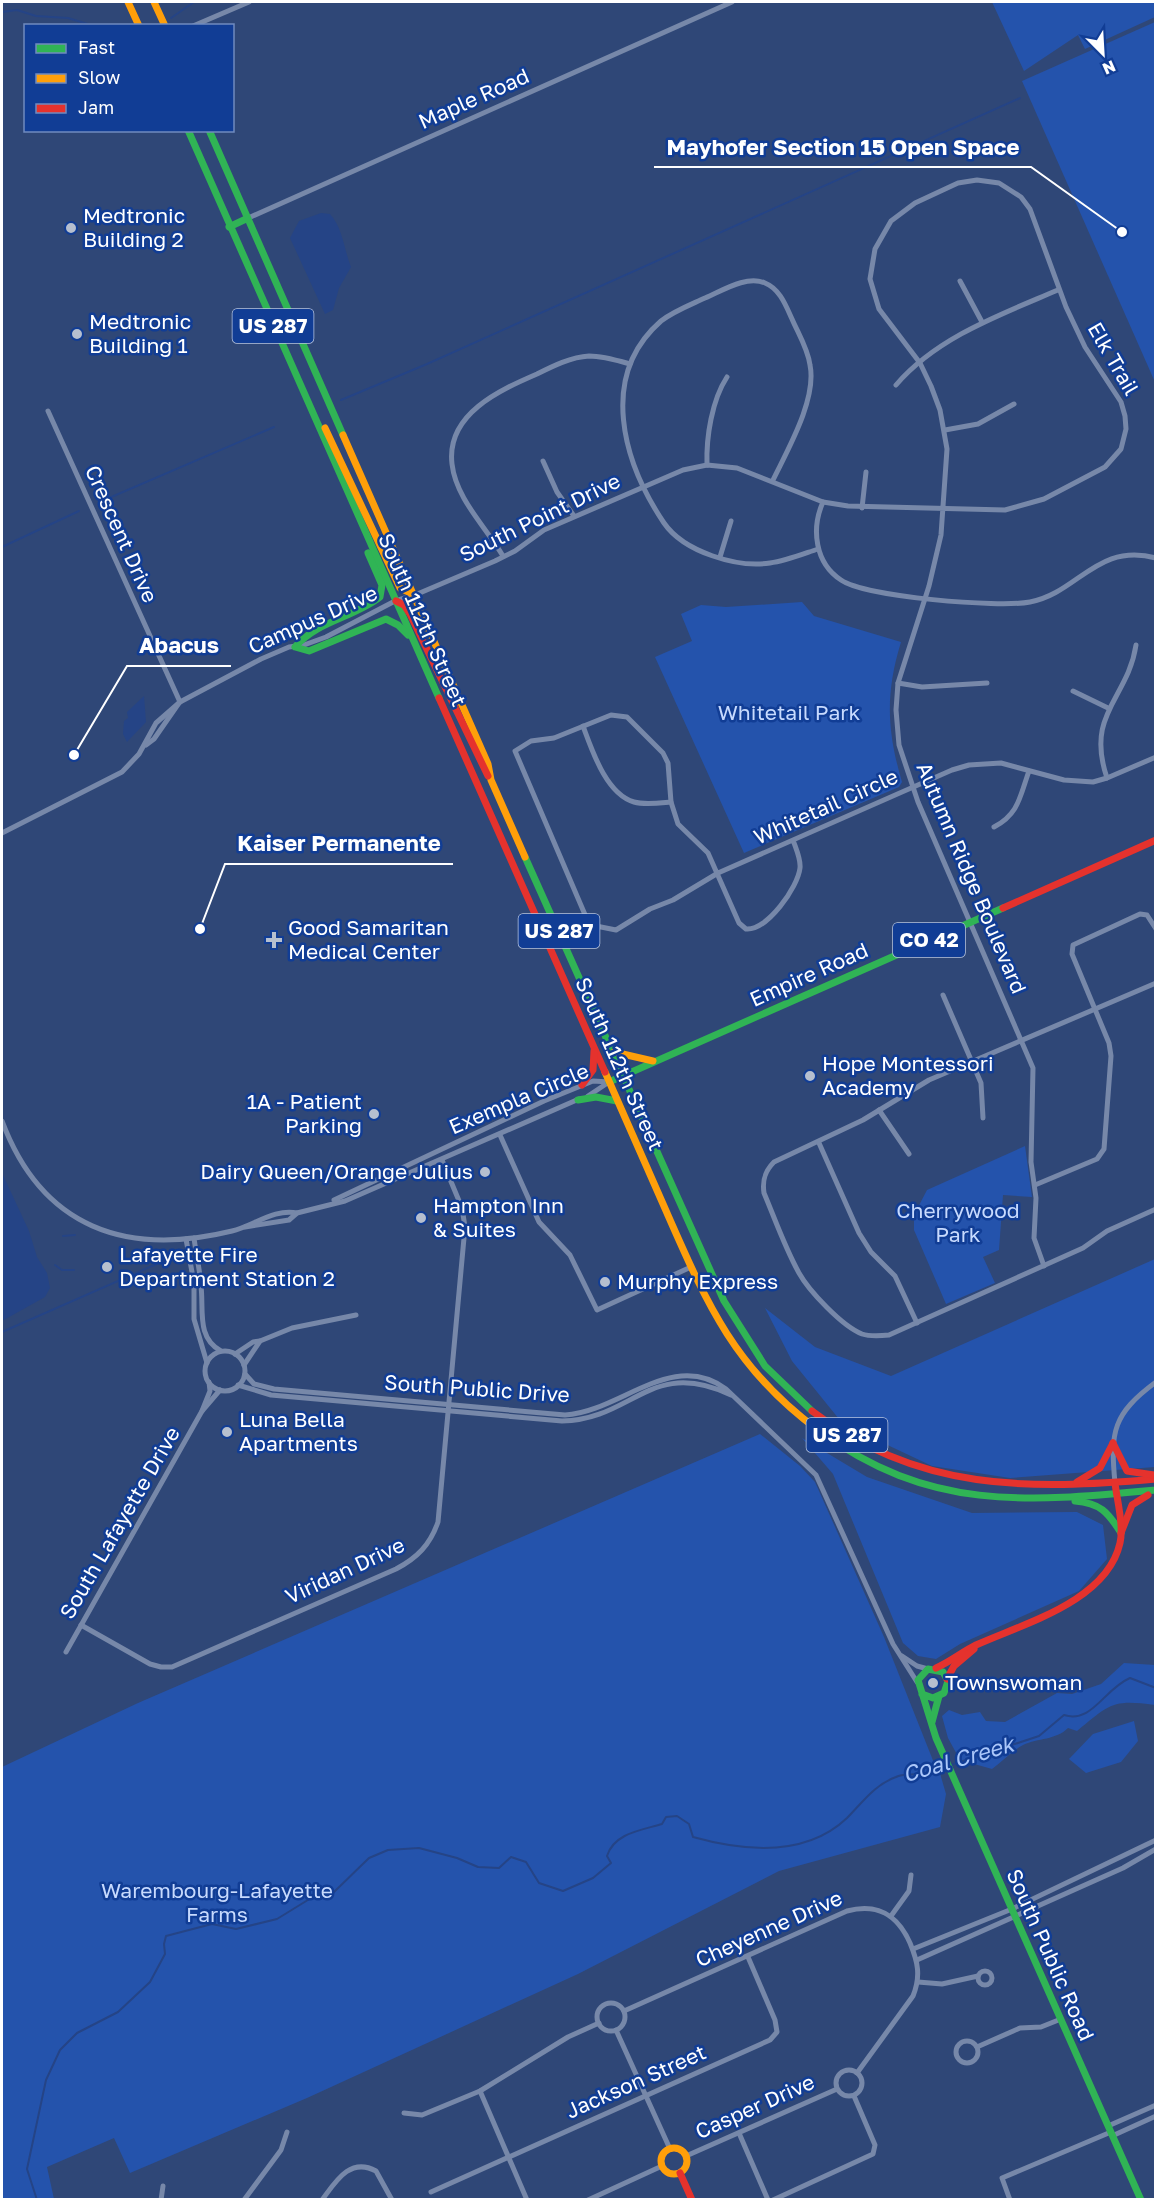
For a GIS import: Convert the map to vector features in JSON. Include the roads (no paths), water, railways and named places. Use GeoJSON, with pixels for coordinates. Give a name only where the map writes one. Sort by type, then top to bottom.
{"type":"FeatureCollection","features":[{"type":"Feature","properties":{"kind":"main road"},"geometry":{"type":"LineString","coordinates":[[128,2],[138,24]]}},
{"type":"Feature","properties":{"kind":"main road"},"geometry":{"type":"LineString","coordinates":[[154,2],[164,24]]}},
{"type":"Feature","properties":{"kind":"main road","name":"South 112th Street"},"geometry":{"type":"LineString","coordinates":[[189,132],[320,425],[395,601],[717,1322],[757,1378],[791,1411],[831,1441],[886,1472],[926,1486],[998,1499],[1045,1500],[1117,1493]]}},
{"type":"Feature","properties":{"kind":"main road","name":"South 112th Street"},"geometry":{"type":"LineString","coordinates":[[210,132],[246,219],[415,595],[488,764],[491,780],[723,1298],[765,1365],[797,1398],[825,1421],[860,1443],[921,1470],[989,1485],[1115,1483]]}},
{"type":"Feature","properties":{"kind":"main road","name":"Maple Road"},"geometry":{"type":"LineString","coordinates":[[229,226],[246,219]]}},
{"type":"Feature","properties":{"kind":"main road"},"geometry":{"type":"LineString","coordinates":[[414,643],[398,624],[386,619],[309,651],[295,647],[300,639],[312,631],[376,600],[382,591],[382,585],[318,432],[320,425],[326,428],[331,438],[400,588],[415,595]]}},
{"type":"Feature","properties":{"kind":"main road"},"geometry":{"type":"LineString","coordinates":[[395,601],[404,605],[410,614],[466,735],[491,780]]}},
{"type":"Feature","properties":{"kind":"main road","name":"Empire Road"},"geometry":{"type":"LineString","coordinates":[[609,1082],[1155,840]]}},
{"type":"Feature","properties":{"kind":"main road"},"geometry":{"type":"LineString","coordinates":[[582,1085],[593,1070],[594,1048]]}},
{"type":"Feature","properties":{"kind":"main road"},"geometry":{"type":"LineString","coordinates":[[614,1052],[656,1061]]}},
{"type":"Feature","properties":{"kind":"main road"},"geometry":{"type":"LineString","coordinates":[[578,1100],[596,1097],[617,1101]]}},
{"type":"Feature","properties":{"kind":"main road"},"geometry":{"type":"LineString","coordinates":[[1068,1485],[1090,1477],[1102,1468],[1113,1443]]}},
{"type":"Feature","properties":{"kind":"main road"},"geometry":{"type":"LineString","coordinates":[[1113,1443],[1127,1471],[1155,1477]]}},
{"type":"Feature","properties":{"kind":"main road","name":"US 287"},"geometry":{"type":"LineString","coordinates":[[1115,1483],[1155,1477]]}},
{"type":"Feature","properties":{"kind":"main road"},"geometry":{"type":"LineString","coordinates":[[1115,1483],[1121,1533]]}},
{"type":"Feature","properties":{"kind":"main road"},"geometry":{"type":"LineString","coordinates":[[939,1696],[930,1698],[922,1694],[918,1683],[920,1674],[980,1643],[1080,1598],[1093,1589],[1111,1567],[1128,1509],[1140,1497],[1155,1491]]}},
{"type":"Feature","properties":{"kind":"main road","name":"US 287"},"geometry":{"type":"LineString","coordinates":[[1117,1493],[1155,1491]]}},
{"type":"Feature","properties":{"kind":"main road"},"geometry":{"type":"LineString","coordinates":[[1045,1500],[1096,1503],[1107,1509],[1121,1533]]}},
{"type":"Feature","properties":{"kind":"main road"},"geometry":{"type":"LineString","coordinates":[[947,1678],[958,1662],[980,1643]]}},
{"type":"Feature","properties":{"kind":"main road"},"geometry":{"type":"LineString","coordinates":[[931,1668],[943,1672],[947,1678],[947,1688],[939,1696],[932,1722]]}},
{"type":"Feature","properties":{"kind":"main road","name":"South Public Road"},"geometry":{"type":"LineString","coordinates":[[922,1694],[942,1755],[1141,2199]]}},
{"type":"Feature","properties":{"kind":"main road"},"geometry":{"type":"LineString","coordinates":[[670,2149],[681,2150],[686,2156],[687,2164],[680,2173],[671,2174],[662,2166],[662,2156],[670,2149]]}},
{"type":"Feature","properties":{"kind":"main road"},"geometry":{"type":"LineString","coordinates":[[680,2173],[692,2199]]}},
{"type":"Feature","properties":{"kind":"street"},"geometry":{"type":"LineString","coordinates":[[198,24],[249,2]]}},
{"type":"Feature","properties":{"kind":"street","name":"Maple Road"},"geometry":{"type":"LineString","coordinates":[[246,219],[732,2]]}},
{"type":"Feature","properties":{"kind":"street","name":"Elk Trail"},"geometry":{"type":"LineString","coordinates":[[920,363],[879,309],[873,292],[871,264],[874,249],[891,221],[915,203],[958,183],[977,180],[999,183],[1009,188],[1030,208],[1058,290],[1085,347],[1122,403],[1126,429],[1121,448],[1105,466],[1025,506],[1005,510],[944,510]]}},
{"type":"Feature","properties":{"kind":"street"},"geometry":{"type":"LineString","coordinates":[[960,280],[982,322]]}},
{"type":"Feature","properties":{"kind":"street"},"geometry":{"type":"LineString","coordinates":[[773,480],[799,422],[812,380],[808,356],[783,302],[773,287],[764,283],[746,282],[674,313],[648,334],[630,364],[623,387],[623,426],[631,455],[644,485],[672,532],[692,546],[736,562],[771,563],[818,549]]}},
{"type":"Feature","properties":{"kind":"street"},"geometry":{"type":"LineString","coordinates":[[896,385],[920,363],[982,322],[1058,290]]}},
{"type":"Feature","properties":{"kind":"street"},"geometry":{"type":"LineString","coordinates":[[504,556],[462,494],[455,479],[452,452],[461,426],[481,404],[493,395],[559,364],[589,356],[606,357],[630,364]]}},
{"type":"Feature","properties":{"kind":"street","name":"Autumn Ridge Boulevard"},"geometry":{"type":"LineString","coordinates":[[920,363],[936,398],[945,430],[947,449],[944,510],[941,535],[925,598],[898,683],[898,735],[912,788],[1030,1060],[1034,1080],[1031,1162],[1035,1185],[1034,1238],[1044,1266]]}},
{"type":"Feature","properties":{"kind":"street"},"geometry":{"type":"LineString","coordinates":[[707,465],[710,429],[719,395],[727,377]]}},
{"type":"Feature","properties":{"kind":"street"},"geometry":{"type":"LineString","coordinates":[[945,430],[978,424],[1014,404]]}},
{"type":"Feature","properties":{"kind":"street","name":"Crescent Drive"},"geometry":{"type":"LineString","coordinates":[[48,411],[180,702]]}},
{"type":"Feature","properties":{"kind":"street"},"geometry":{"type":"LineString","coordinates":[[543,461],[557,492],[574,516]]}},
{"type":"Feature","properties":{"kind":"street","name":"South Point Drive"},"geometry":{"type":"LineString","coordinates":[[395,601],[415,595],[504,556],[544,530],[644,485],[683,470],[707,465],[737,468],[773,480],[823,502],[862,508],[944,510]]}},
{"type":"Feature","properties":{"kind":"street"},"geometry":{"type":"LineString","coordinates":[[862,508],[866,472]]}},
{"type":"Feature","properties":{"kind":"street"},"geometry":{"type":"LineString","coordinates":[[823,502],[817,521],[818,549],[832,573],[849,585],[925,598],[970,603],[1029,602],[1053,594],[1100,562],[1134,555],[1155,558]]}},
{"type":"Feature","properties":{"kind":"street"},"geometry":{"type":"LineString","coordinates":[[720,557],[731,521]]}},
{"type":"Feature","properties":{"kind":"street","name":"Campus Drive"},"geometry":{"type":"LineString","coordinates":[[180,702],[261,660],[326,637],[395,601]]}},
{"type":"Feature","properties":{"kind":"street"},"geometry":{"type":"LineString","coordinates":[[1107,778],[1101,761],[1101,744],[1108,708],[1133,666],[1136,645]]}},
{"type":"Feature","properties":{"kind":"street"},"geometry":{"type":"LineString","coordinates":[[898,683],[935,687],[987,683]]}},
{"type":"Feature","properties":{"kind":"street"},"geometry":{"type":"LineString","coordinates":[[1072,691],[1108,708]]}},
{"type":"Feature","properties":{"kind":"street"},"geometry":{"type":"LineString","coordinates":[[2,833],[24,820],[112,779],[131,764],[145,746],[154,739],[180,702]]}},
{"type":"Feature","properties":{"kind":"street","name":"Whitetail Circle"},"geometry":{"type":"LineString","coordinates":[[718,873],[708,853],[678,824],[671,802],[667,760],[654,742],[627,717],[611,715],[554,738],[531,741],[516,748],[514,754],[586,917],[596,926],[616,930],[718,873],[969,765],[1001,763],[1078,782],[1107,778],[1155,757]]}},
{"type":"Feature","properties":{"kind":"street"},"geometry":{"type":"LineString","coordinates":[[583,726],[596,764],[622,794],[632,801],[671,802]]}},
{"type":"Feature","properties":{"kind":"street"},"geometry":{"type":"LineString","coordinates":[[994,827],[1008,820],[1014,812],[1029,771]]}},
{"type":"Feature","properties":{"kind":"street"},"geometry":{"type":"LineString","coordinates":[[718,873],[741,925],[746,929],[757,927],[771,919],[800,871],[801,863],[793,840]]}},
{"type":"Feature","properties":{"kind":"street"},"geometry":{"type":"LineString","coordinates":[[1035,1185],[1097,1159],[1104,1149],[1111,1056],[1109,1043],[1096,1009],[1072,954],[1073,945],[1140,914],[1147,915],[1155,930]]}},
{"type":"Feature","properties":{"kind":"street"},"geometry":{"type":"LineString","coordinates":[[1155,983],[1021,1038],[914,1087],[879,1110],[819,1143],[774,1162],[765,1175],[763,1184],[764,1193],[799,1272],[815,1294],[850,1328],[861,1333],[889,1335],[1083,1248],[1107,1231],[1155,1209]]}},
{"type":"Feature","properties":{"kind":"street"},"geometry":{"type":"LineString","coordinates":[[944,995],[972,1061],[983,1094],[983,1118]]}},
{"type":"Feature","properties":{"kind":"street","name":"Exempla Circle"},"geometry":{"type":"LineString","coordinates":[[2,1121],[14,1149],[41,1190],[59,1207],[88,1226],[111,1235],[140,1240],[186,1239],[245,1227],[274,1214],[288,1211],[297,1213],[328,1203],[582,1085],[593,1081],[609,1082]]}},
{"type":"Feature","properties":{"kind":"street","name":"Exempla Circle"},"geometry":{"type":"LineString","coordinates":[[328,1203],[345,1201],[442,1160],[598,1091],[609,1082]]}},
{"type":"Feature","properties":{"kind":"street"},"geometry":{"type":"LineString","coordinates":[[879,1110],[909,1154]]}},
{"type":"Feature","properties":{"kind":"street"},"geometry":{"type":"LineString","coordinates":[[500,1135],[539,1222],[570,1255],[597,1310],[691,1267]]}},
{"type":"Feature","properties":{"kind":"street"},"geometry":{"type":"LineString","coordinates":[[819,1143],[862,1238],[895,1276],[917,1323]]}},
{"type":"Feature","properties":{"kind":"street","name":"Viridan Drive"},"geometry":{"type":"LineString","coordinates":[[81,1625],[150,1664],[172,1667],[413,1560],[434,1535],[438,1522],[465,1222],[462,1208],[442,1160]]}},
{"type":"Feature","properties":{"kind":"street"},"geometry":{"type":"LineString","coordinates":[[194,1238],[202,1290],[204,1328],[212,1345],[221,1352],[236,1354],[253,1342],[292,1328],[356,1315]]}},
{"type":"Feature","properties":{"kind":"street"},"geometry":{"type":"LineString","coordinates":[[186,1239],[194,1283],[194,1319],[207,1363],[206,1373],[209,1382],[220,1390],[230,1390],[238,1385],[245,1374],[244,1365],[236,1354]]}},
{"type":"Feature","properties":{"kind":"street"},"geometry":{"type":"LineString","coordinates":[[244,1365],[260,1341]]}},
{"type":"Feature","properties":{"kind":"street"},"geometry":{"type":"LineString","coordinates":[[207,1363],[221,1352]]}},
{"type":"Feature","properties":{"kind":"street","name":"South Public Drive"},"geometry":{"type":"LineString","coordinates":[[245,1374],[254,1384],[265,1388],[448,1408]]}},
{"type":"Feature","properties":{"kind":"street","name":"South Public Drive"},"geometry":{"type":"LineString","coordinates":[[238,1385],[271,1395],[448,1408],[576,1414],[656,1381],[682,1375],[699,1376],[715,1382],[800,1456],[816,1475],[893,1644],[902,1656]]}},
{"type":"Feature","properties":{"kind":"street","name":"South Lafayette Drive"},"geometry":{"type":"LineString","coordinates":[[66,1652],[202,1411],[210,1391],[209,1382]]}},
{"type":"Feature","properties":{"kind":"street"},"geometry":{"type":"LineString","coordinates":[[1115,1483],[1113,1443],[1122,1415],[1135,1398],[1155,1382]]}},
{"type":"Feature","properties":{"kind":"street","name":"South Lafayette Drive"},"geometry":{"type":"LineString","coordinates":[[202,1411],[220,1390]]}},
{"type":"Feature","properties":{"kind":"street"},"geometry":{"type":"LineString","coordinates":[[902,1656],[917,1666],[931,1668]]}},
{"type":"Feature","properties":{"kind":"street"},"geometry":{"type":"LineString","coordinates":[[902,1656],[918,1683]]}},
{"type":"Feature","properties":{"kind":"street"},"geometry":{"type":"LineString","coordinates":[[913,1949],[1012,1908],[1155,1840]]}},
{"type":"Feature","properties":{"kind":"street"},"geometry":{"type":"LineString","coordinates":[[917,1960],[1123,1868],[1155,1849]]}},
{"type":"Feature","properties":{"kind":"street"},"geometry":{"type":"LineString","coordinates":[[856,2073],[913,1996],[918,1982],[917,1960],[913,1949],[903,1929],[891,1916],[909,1891],[911,1875]]}},
{"type":"Feature","properties":{"kind":"street","name":"Cheyenne Drive"},"geometry":{"type":"LineString","coordinates":[[624,2011],[847,1911],[873,1908],[891,1916]]}},
{"type":"Feature","properties":{"kind":"street","name":"Jackson Street"},"geometry":{"type":"LineString","coordinates":[[431,2192],[770,2040],[777,2032],[776,2020],[748,1957]]}},
{"type":"Feature","properties":{"kind":"street"},"geometry":{"type":"LineString","coordinates":[[918,1982],[942,1984],[978,1976]]}},
{"type":"Feature","properties":{"kind":"street"},"geometry":{"type":"LineString","coordinates":[[607,2004],[618,2006],[624,2011],[624,2022],[616,2030],[608,2031],[598,2023],[598,2012],[607,2004]]}},
{"type":"Feature","properties":{"kind":"street"},"geometry":{"type":"LineString","coordinates":[[977,2047],[1020,2028],[1041,2027],[1061,2019]]}},
{"type":"Feature","properties":{"kind":"street"},"geometry":{"type":"LineString","coordinates":[[404,2113],[422,2115],[480,2091],[568,2037],[598,2023]]}},
{"type":"Feature","properties":{"kind":"street"},"geometry":{"type":"LineString","coordinates":[[616,2030],[670,2149]]}},
{"type":"Feature","properties":{"kind":"street"},"geometry":{"type":"LineString","coordinates":[[970,2041],[977,2047],[978,2053],[974,2061],[964,2063],[957,2057],[956,2051],[960,2043],[970,2041]]}},
{"type":"Feature","properties":{"kind":"street"},"geometry":{"type":"LineString","coordinates":[[849,2070],[861,2078],[861,2086],[854,2096],[842,2095],[837,2089],[836,2078],[841,2072],[849,2070]]}},
{"type":"Feature","properties":{"kind":"street","name":"Casper Drive"},"geometry":{"type":"LineString","coordinates":[[686,2156],[837,2089]]}},
{"type":"Feature","properties":{"kind":"street"},"geometry":{"type":"LineString","coordinates":[[480,2091],[527,2199]]}},
{"type":"Feature","properties":{"kind":"street"},"geometry":{"type":"LineString","coordinates":[[773,2199],[871,2155],[875,2151],[875,2145],[854,2096]]}},
{"type":"Feature","properties":{"kind":"street"},"geometry":{"type":"LineString","coordinates":[[1110,2131],[1155,2105]]}},
{"type":"Feature","properties":{"kind":"street"},"geometry":{"type":"LineString","coordinates":[[1010,2199],[1002,2178],[1110,2131],[1155,2116]]}},
{"type":"Feature","properties":{"kind":"street"},"geometry":{"type":"LineString","coordinates":[[244,2199],[281,2150],[287,2132]]}},
{"type":"Feature","properties":{"kind":"street"},"geometry":{"type":"LineString","coordinates":[[739,2133],[768,2199]]}},
{"type":"Feature","properties":{"kind":"street"},"geometry":{"type":"LineString","coordinates":[[322,2199],[345,2171],[360,2165],[376,2171],[392,2199]]}},
{"type":"Feature","properties":{"kind":"street"},"geometry":{"type":"LineString","coordinates":[[588,2199],[662,2166]]}},
{"type":"Feature","properties":{"kind":"street"},"geometry":{"type":"LineString","coordinates":[[161,2199],[163,2186]]}},
{"type":"Feature","properties":{"kind":"street"},"geometry":{"type":"LineString","coordinates":[[328,2199],[329,2189]]}},
{"type":"Feature","properties":{"kind":"waterway"},"geometry":{"type":"LineString","coordinates":[[171,18],[194,2]]}},
{"type":"Feature","properties":{"kind":"waterway"},"geometry":{"type":"LineString","coordinates":[[2,12],[17,10],[36,16],[68,18],[88,24]]}},
{"type":"Feature","properties":{"kind":"waterway"},"geometry":{"type":"LineString","coordinates":[[341,400],[427,364],[1020,98]]}},
{"type":"Feature","properties":{"kind":"waterway"},"geometry":{"type":"LineString","coordinates":[[102,501],[274,427]]}},
{"type":"Feature","properties":{"kind":"waterway"},"geometry":{"type":"LineString","coordinates":[[2,547],[79,511]]}},
{"type":"Feature","properties":{"kind":"waterway"},"geometry":{"type":"LineString","coordinates":[[63,1236],[75,1235]]}},
{"type":"Feature","properties":{"kind":"waterway"},"geometry":{"type":"LineString","coordinates":[[2,1332],[168,1259]]}},
{"type":"Feature","properties":{"kind":"waterway"},"geometry":{"type":"LineString","coordinates":[[55,1265],[62,1270],[74,1270]]}},
{"type":"Feature","properties":{"kind":"waterway","name":"Coal Creek"},"geometry":{"type":"LineString","coordinates":[[951,1765],[1039,1736],[1064,1715],[1082,1715],[1090,1710],[1130,1678],[1156,1688]]}},
{"type":"Feature","properties":{"kind":"waterway","name":"Coal Creek"},"geometry":{"type":"LineString","coordinates":[[37,2200],[27,2169],[46,2080],[60,2050],[77,2033],[118,2012],[150,1982],[165,1954],[166,1936],[212,1924],[236,1929],[277,1919],[316,1895],[334,1892],[369,1858],[388,1850],[419,1848],[457,1858],[478,1867],[499,1868],[511,1857],[526,1862],[539,1883],[563,1891],[593,1878],[611,1863],[607,1856],[611,1848],[622,1837],[662,1824],[666,1817],[677,1816],[689,1824],[693,1837],[712,1842],[753,1848],[793,1845],[812,1840],[830,1831],[888,1780],[901,1775],[945,1767]]}},
{"type":"Feature","properties":{"kind":"place","name":"Medtronic Building 2"},"geometry":{"type":"Point","coordinates":[71,228]}},
{"type":"Feature","properties":{"kind":"place","name":"Mayhofer Section 15 Open Space"},"geometry":{"type":"Point","coordinates":[1122,232]}},
{"type":"Feature","properties":{"kind":"place","name":"Medtronic Building 1"},"geometry":{"type":"Point","coordinates":[77,334]}},
{"type":"Feature","properties":{"kind":"place","name":"Abacus"},"geometry":{"type":"Point","coordinates":[74,755]}},
{"type":"Feature","properties":{"kind":"place","name":"Kaiser Permanente"},"geometry":{"type":"Point","coordinates":[200,929]}},
{"type":"Feature","properties":{"kind":"place","name":"Good Samaritan Medical Center"},"geometry":{"type":"Point","coordinates":[274,940]}},
{"type":"Feature","properties":{"kind":"place","name":"Hope Montessori Academy"},"geometry":{"type":"Point","coordinates":[810,1076]}},
{"type":"Feature","properties":{"kind":"place","name":"1A - Patient Parking"},"geometry":{"type":"Point","coordinates":[374,1114]}},
{"type":"Feature","properties":{"kind":"place","name":"Dairy Queen/Orange Julius"},"geometry":{"type":"Point","coordinates":[485,1172]}},
{"type":"Feature","properties":{"kind":"place","name":"Hampton Inn & Suites"},"geometry":{"type":"Point","coordinates":[421,1218]}},
{"type":"Feature","properties":{"kind":"place","name":"Lafayette Fire Department Station 2"},"geometry":{"type":"Point","coordinates":[107,1267]}},
{"type":"Feature","properties":{"kind":"place","name":"Murphy Express"},"geometry":{"type":"Point","coordinates":[605,1282]}},
{"type":"Feature","properties":{"kind":"place","name":"Luna Bella Apartments"},"geometry":{"type":"Point","coordinates":[227,1432]}},
{"type":"Feature","properties":{"kind":"place","name":"Townswoman"},"geometry":{"type":"Point","coordinates":[933,1683]}},
{"type":"Feature","properties":{"kind":"park label","name":"Whitetail Park"},"geometry":{"type":"Point","coordinates":[789,713]}},
{"type":"Feature","properties":{"kind":"park label","name":"Cherrywood Park"},"geometry":{"type":"Point","coordinates":[958,1223]}},
{"type":"Feature","properties":{"kind":"park label","name":"Warembourg-Lafayette Farms"},"geometry":{"type":"Point","coordinates":[217,1903]}}]}
